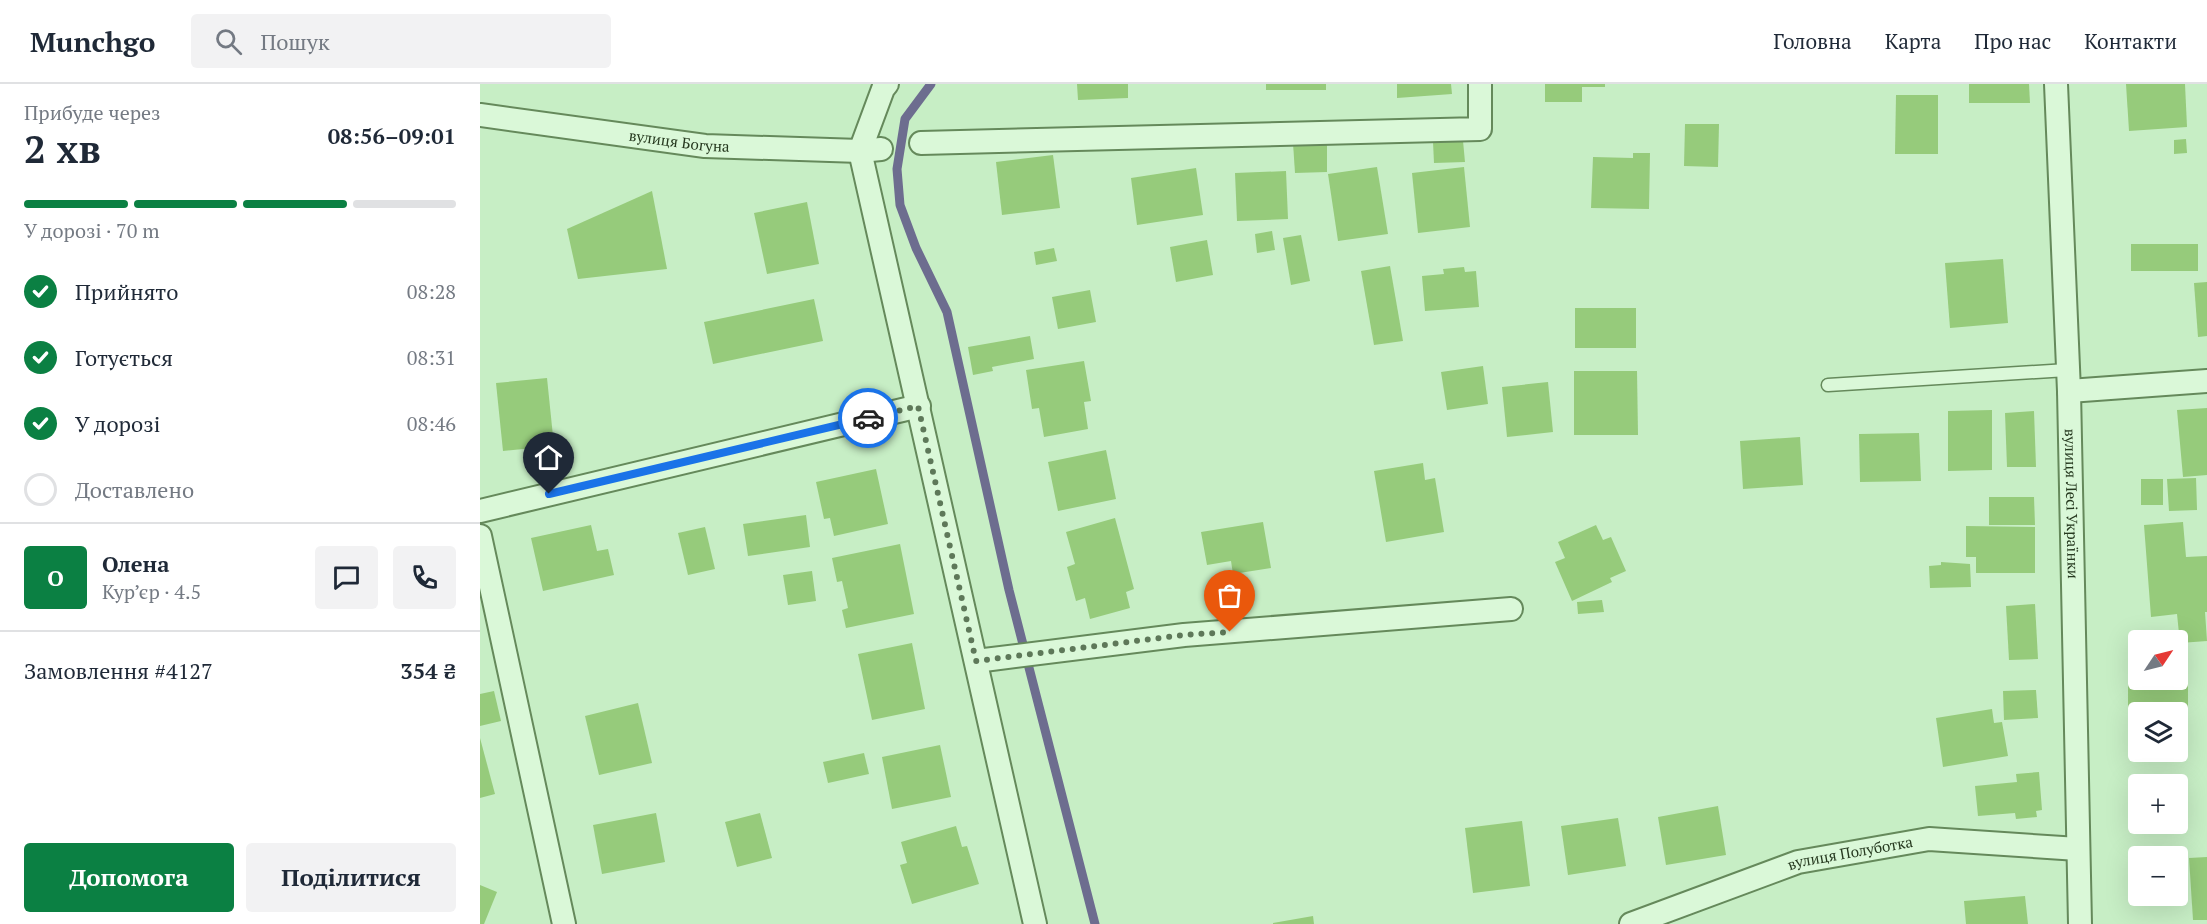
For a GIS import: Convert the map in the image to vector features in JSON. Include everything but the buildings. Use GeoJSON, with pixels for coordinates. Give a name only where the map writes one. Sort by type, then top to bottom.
{"type":"FeatureCollection","features":[{"type":"Feature","properties":{"kind":"street"},"geometry":{"type":"LineString","coordinates":[[887,84],[870,150],[918,406],[1035,924]]}},
{"type":"Feature","properties":{"kind":"street"},"geometry":{"type":"LineString","coordinates":[[921,143],[1480,129],[1480,84]]}},
{"type":"Feature","properties":{"kind":"street","name":"вулиця Лесі Українки"},"geometry":{"type":"LineString","coordinates":[[2056,84],[2068,380],[2080,924]]}},
{"type":"Feature","properties":{"kind":"street","name":"вулиця Богуна"},"geometry":{"type":"LineString","coordinates":[[480,115],[705,146],[870,150]]}},
{"type":"Feature","properties":{"kind":"street"},"geometry":{"type":"LineString","coordinates":[[2068,380],[2207,381]]}},
{"type":"Feature","properties":{"kind":"street"},"geometry":{"type":"LineString","coordinates":[[480,511],[918,406]]}},
{"type":"Feature","properties":{"kind":"street"},"geometry":{"type":"LineString","coordinates":[[480,536],[564,924]]}},
{"type":"Feature","properties":{"kind":"street"},"geometry":{"type":"LineString","coordinates":[[976,661],[1184,635],[1511,609]]}},
{"type":"Feature","properties":{"kind":"street","name":"вулиця Полуботка"},"geometry":{"type":"LineString","coordinates":[[1632,924],[1797,862],[1929,839],[2078,849]]}},
{"type":"Feature","properties":{"kind":"lane"},"geometry":{"type":"LineString","coordinates":[[1828,385],[2068,380]]}},
{"type":"Feature","properties":{"kind":"waterway"},"geometry":{"type":"LineString","coordinates":[[931,84],[905,119],[897,169],[900,205],[916,248],[947,312],[1009,590],[1095,924]]}},
{"type":"Feature","properties":{"kind":"way so far"},"geometry":{"type":"LineString","coordinates":[[868,418],[918,406],[976,661],[1184,635],[1230,632]]}},
{"type":"Feature","properties":{"kind":"route"},"geometry":{"type":"LineString","coordinates":[[549,494],[868,418]]}}]}
